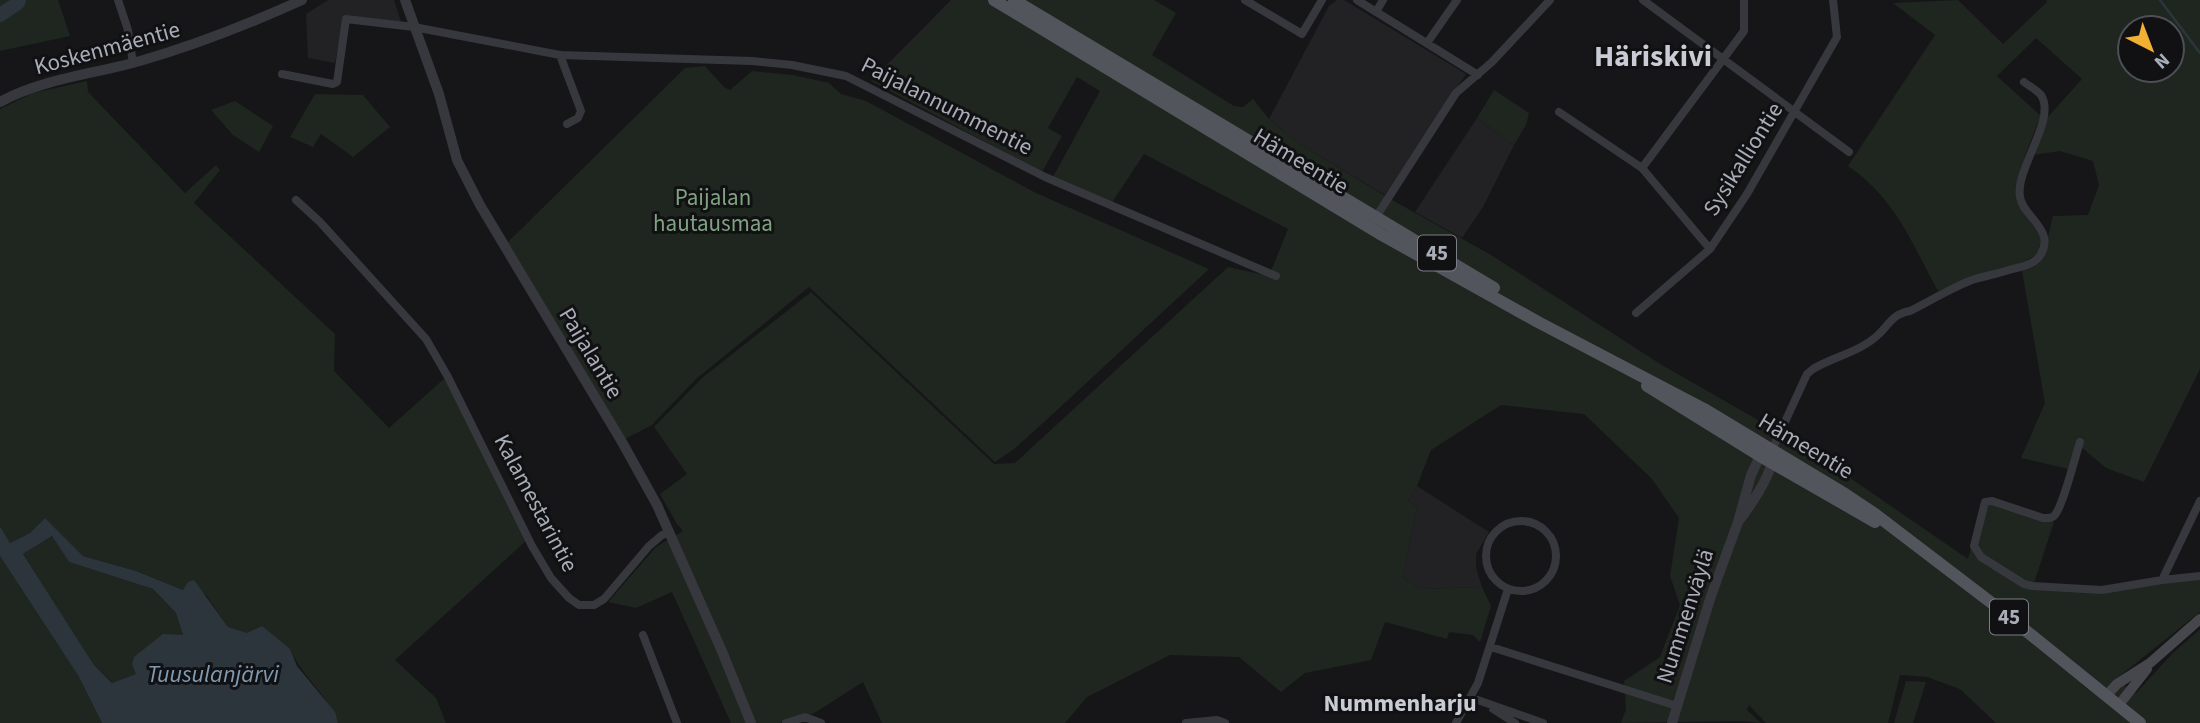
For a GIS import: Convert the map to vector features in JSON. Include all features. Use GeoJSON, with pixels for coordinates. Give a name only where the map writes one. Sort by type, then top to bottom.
{"type":"FeatureCollection","features":[{"type":"Feature","properties":{"kind":"main road","name":"Hämeentie"},"geometry":{"type":"LineString","coordinates":[[994,0],[1373,222],[1541,316],[1591,349],[1704,409],[1766,453],[1875,514],[1993,604],[2140,723]]}},
{"type":"Feature","properties":{"kind":"main road","name":"Hämeentie"},"geometry":{"type":"LineString","coordinates":[[1014,0],[1276,159],[1373,222]]}},
{"type":"Feature","properties":{"kind":"main road","name":"Hämeentie"},"geometry":{"type":"LineString","coordinates":[[1766,453],[1772,464],[1909,541]]}},
{"type":"Feature","properties":{"kind":"main road"},"geometry":{"type":"LineString","coordinates":[[2106,696],[2117,684],[2150,663],[2200,619]]}},
{"type":"Feature","properties":{"kind":"main road"},"geometry":{"type":"LineString","coordinates":[[2118,706],[2150,663]]}},
{"type":"Feature","properties":{"kind":"street"},"geometry":{"type":"LineString","coordinates":[[118,0],[128,30],[133,63]]}},
{"type":"Feature","properties":{"kind":"street","name":"Koskenmäentie"},"geometry":{"type":"LineString","coordinates":[[0,102],[38,86],[133,63],[225,33],[302,0]]}},
{"type":"Feature","properties":{"kind":"street","name":"Paijalantie"},"geometry":{"type":"LineString","coordinates":[[405,0],[439,94],[457,160],[480,205],[657,505],[751,723]]}},
{"type":"Feature","properties":{"kind":"street"},"geometry":{"type":"LineString","coordinates":[[1245,0],[1302,34],[1321,0]]}},
{"type":"Feature","properties":{"kind":"street"},"geometry":{"type":"LineString","coordinates":[[1356,0],[1478,75]]}},
{"type":"Feature","properties":{"kind":"street"},"geometry":{"type":"LineString","coordinates":[[1376,12],[1382,0]]}},
{"type":"Feature","properties":{"kind":"street"},"geometry":{"type":"LineString","coordinates":[[1427,43],[1457,0]]}},
{"type":"Feature","properties":{"kind":"street"},"geometry":{"type":"LineString","coordinates":[[1373,222],[1456,93],[1478,75],[1550,0]]}},
{"type":"Feature","properties":{"kind":"street"},"geometry":{"type":"LineString","coordinates":[[1643,0],[1849,152]]}},
{"type":"Feature","properties":{"kind":"street"},"geometry":{"type":"LineString","coordinates":[[1642,168],[1744,31],[1744,0]]}},
{"type":"Feature","properties":{"kind":"street","name":"Sysikalliontie"},"geometry":{"type":"LineString","coordinates":[[1636,313],[1710,248],[1747,194],[1837,37],[1833,0]]}},
{"type":"Feature","properties":{"kind":"street","name":"Paijalannummentie"},"geometry":{"type":"LineString","coordinates":[[282,74],[333,84],[337,82],[346,19],[415,27],[560,55],[752,61],[792,65],[846,76],[1045,177],[1276,276]]}},
{"type":"Feature","properties":{"kind":"street"},"geometry":{"type":"LineString","coordinates":[[560,55],[582,111],[579,118],[567,124]]}},
{"type":"Feature","properties":{"kind":"street"},"geometry":{"type":"LineString","coordinates":[[1766,453],[1807,374],[1813,369],[1871,341],[1881,333],[1891,318],[1901,312],[1910,311],[1971,281],[2028,265],[2041,254],[2044,237],[2042,231],[2022,208],[2019,194],[2044,118],[2045,104],[2040,94],[2024,82]]}},
{"type":"Feature","properties":{"kind":"street"},"geometry":{"type":"LineString","coordinates":[[1559,112],[1642,168],[1710,248]]}},
{"type":"Feature","properties":{"kind":"street","name":"Kalamestarintie"},"geometry":{"type":"LineString","coordinates":[[296,200],[320,222],[426,339],[444,369],[531,546],[551,578],[569,598],[579,605],[594,605],[604,599],[649,547],[662,535],[669,533]]}},
{"type":"Feature","properties":{"kind":"street"},"geometry":{"type":"LineString","coordinates":[[2080,442],[2055,515],[2043,518],[1992,501],[1985,502],[1974,546],[1981,557],[2024,584],[2032,586],[2102,590],[2200,576]]}},
{"type":"Feature","properties":{"kind":"street","name":"Nummenväylä"},"geometry":{"type":"LineString","coordinates":[[1672,723],[1751,475],[1766,453]]}},
{"type":"Feature","properties":{"kind":"street","name":"Nummenväylä"},"geometry":{"type":"LineString","coordinates":[[1738,522],[1772,464]]}},
{"type":"Feature","properties":{"kind":"street"},"geometry":{"type":"LineString","coordinates":[[2162,580],[2200,500]]}},
{"type":"Feature","properties":{"kind":"street"},"geometry":{"type":"LineString","coordinates":[[1518,520],[1531,522],[1544,529],[1553,541],[1556,554],[1554,570],[1546,581],[1535,588],[1520,591],[1508,589],[1496,581],[1489,570],[1486,556],[1488,544],[1503,526],[1518,520]]}},
{"type":"Feature","properties":{"kind":"street"},"geometry":{"type":"LineString","coordinates":[[1456,723],[1472,698],[1508,589]]}},
{"type":"Feature","properties":{"kind":"street"},"geometry":{"type":"LineString","coordinates":[[643,635],[677,723]]}},
{"type":"Feature","properties":{"kind":"street"},"geometry":{"type":"LineString","coordinates":[[1491,647],[1677,706]]}},
{"type":"Feature","properties":{"kind":"street"},"geometry":{"type":"LineString","coordinates":[[1472,698],[1543,723]]}},
{"type":"Feature","properties":{"kind":"street"},"geometry":{"type":"LineString","coordinates":[[1481,702],[1515,723]]}},
{"type":"Feature","properties":{"kind":"street"},"geometry":{"type":"LineString","coordinates":[[786,723],[805,717],[821,723]]}},
{"type":"Feature","properties":{"kind":"street"},"geometry":{"type":"LineString","coordinates":[[1186,723],[1217,720],[1225,723]]}},
{"type":"Feature","properties":{"kind":"shaded area"},"geometry":{"type":"Polygon","coordinates":[[[328,0],[394,0],[401,22],[344,15],[335,63],[308,58],[306,14],[328,0]]]}},
{"type":"Feature","properties":{"kind":"shaded area"},"geometry":{"type":"Polygon","coordinates":[[[1337,0],[1344,0],[1466,74],[1385,195],[1298,143],[1269,119],[1329,6],[1337,0]]]}},
{"type":"Feature","properties":{"kind":"shaded area"},"geometry":{"type":"Polygon","coordinates":[[[1477,118],[1514,145],[1483,207],[1462,238],[1415,212],[1477,118]]]}},
{"type":"Feature","properties":{"kind":"shaded area"},"geometry":{"type":"Polygon","coordinates":[[[1417,486],[1489,532],[1476,554],[1476,568],[1482,587],[1422,589],[1402,578],[1417,507],[1408,500],[1417,486]]]}},
{"type":"Feature","properties":{"kind":"green space"},"geometry":{"type":"Polygon","coordinates":[[[0,0],[58,0],[70,36],[0,51],[0,0]]]}},
{"type":"Feature","properties":{"kind":"green space"},"geometry":{"type":"Polygon","coordinates":[[[951,0],[1154,0],[1176,13],[1152,55],[1234,106],[1243,107],[1253,99],[1269,119],[1298,143],[1392,200],[1491,255],[1662,365],[1777,431],[1968,559],[1984,498],[2054,522],[2034,583],[2094,588],[2200,574],[2200,612],[2116,679],[2136,693],[2173,653],[2200,629],[2200,723],[1996,723],[1960,689],[1927,677],[1900,675],[1888,723],[1766,723],[1749,705],[1747,710],[1761,723],[1621,723],[1626,709],[1624,681],[1660,657],[1680,605],[1670,576],[1679,518],[1652,479],[1584,414],[1501,405],[1431,450],[1417,486],[1408,500],[1417,507],[1402,578],[1422,589],[1482,587],[1491,606],[1480,642],[1473,635],[1449,632],[1447,639],[1385,622],[1371,660],[1305,673],[1281,692],[1239,657],[1170,655],[1087,697],[1065,723],[882,723],[863,682],[813,714],[792,717],[780,723],[731,723],[672,592],[636,608],[608,602],[656,547],[683,531],[660,494],[687,474],[654,427],[702,378],[811,292],[994,464],[1015,463],[1228,267],[1269,276],[1288,229],[1144,154],[1111,204],[1053,177],[1100,91],[1077,77],[1048,128],[1062,136],[1042,172],[871,81],[951,0]]]}},
{"type":"Feature","properties":{"kind":"green space"},"geometry":{"type":"Polygon","coordinates":[[[1958,0],[2003,44],[2047,2],[2046,0],[2200,0],[2200,369],[2144,482],[2106,468],[2082,448],[2068,469],[2021,458],[2045,403],[2022,271],[2041,255],[2053,216],[2088,215],[2099,185],[2093,161],[2060,151],[2033,155],[2046,119],[2082,79],[2036,38],[1997,76],[2041,116],[2023,161],[2017,196],[2021,209],[2041,237],[2039,249],[2032,258],[1992,274],[1938,291],[1901,222],[1879,193],[1848,166],[1935,35],[1893,3],[1958,0]]]}},
{"type":"Feature","properties":{"kind":"green space","name":"Paijalan hautausmaa"},"geometry":{"type":"Polygon","coordinates":[[[705,66],[730,90],[752,71],[793,75],[829,83],[841,94],[866,101],[1036,193],[1209,269],[1054,413],[1014,449],[995,462],[809,287],[696,379],[652,425],[625,439],[508,242],[685,68],[705,66]]]}},
{"type":"Feature","properties":{"kind":"green space"},"geometry":{"type":"Polygon","coordinates":[[[87,81],[88,92],[185,193],[216,165],[220,170],[194,203],[335,334],[334,371],[389,428],[446,377],[509,509],[527,540],[395,660],[436,698],[446,723],[338,723],[290,649],[228,627],[206,595],[183,590],[136,571],[83,556],[45,518],[30,533],[10,543],[0,526],[0,109],[33,93],[87,81]]]}},
{"type":"Feature","properties":{"kind":"green space"},"geometry":{"type":"Polygon","coordinates":[[[1494,90],[1529,113],[1526,125],[1514,145],[1477,118],[1494,90]]]}},
{"type":"Feature","properties":{"kind":"green space"},"geometry":{"type":"Polygon","coordinates":[[[315,94],[363,95],[390,127],[353,157],[321,134],[313,147],[290,137],[315,94]]]}},
{"type":"Feature","properties":{"kind":"green space"},"geometry":{"type":"Polygon","coordinates":[[[235,101],[273,126],[259,152],[233,135],[211,110],[235,101]]]}},
{"type":"Feature","properties":{"kind":"green space"},"geometry":{"type":"Polygon","coordinates":[[[52,536],[69,562],[153,589],[176,613],[183,635],[136,674],[113,683],[94,665],[23,554],[52,536]]]}},
{"type":"Feature","properties":{"kind":"green space"},"geometry":{"type":"Polygon","coordinates":[[[0,556],[79,677],[102,723],[0,723],[0,556]]]}},
{"type":"Feature","properties":{"kind":"green space"},"geometry":{"type":"Polygon","coordinates":[[[1906,681],[1926,682],[1913,723],[1894,723],[1906,681]]]}},
{"type":"Feature","properties":{"kind":"water","name":"Tuusulanjärvi"},"geometry":{"type":"Polygon","coordinates":[[[45,518],[83,556],[136,571],[183,590],[188,582],[194,580],[228,627],[247,633],[262,626],[290,649],[297,666],[335,712],[338,723],[102,723],[79,677],[0,556],[0,526],[10,543],[30,533],[45,518]],[[52,536],[23,554],[94,665],[112,683],[136,674],[132,664],[134,657],[163,634],[183,635],[176,613],[153,589],[69,562],[52,536]]]}},
{"type":"Feature","properties":{"kind":"waterway"},"geometry":{"type":"LineString","coordinates":[[0,15],[19,0]]}},
{"type":"Feature","properties":{"kind":"waterway"},"geometry":{"type":"LineString","coordinates":[[2160,0],[2200,53]]}},
{"type":"Feature","properties":{"kind":"district","name":"Häriskivi"},"geometry":{"type":"Point","coordinates":[1653,56]}},
{"type":"Feature","properties":{"kind":"district","name":"Nummenharju"},"geometry":{"type":"Point","coordinates":[1400,703]}}]}
